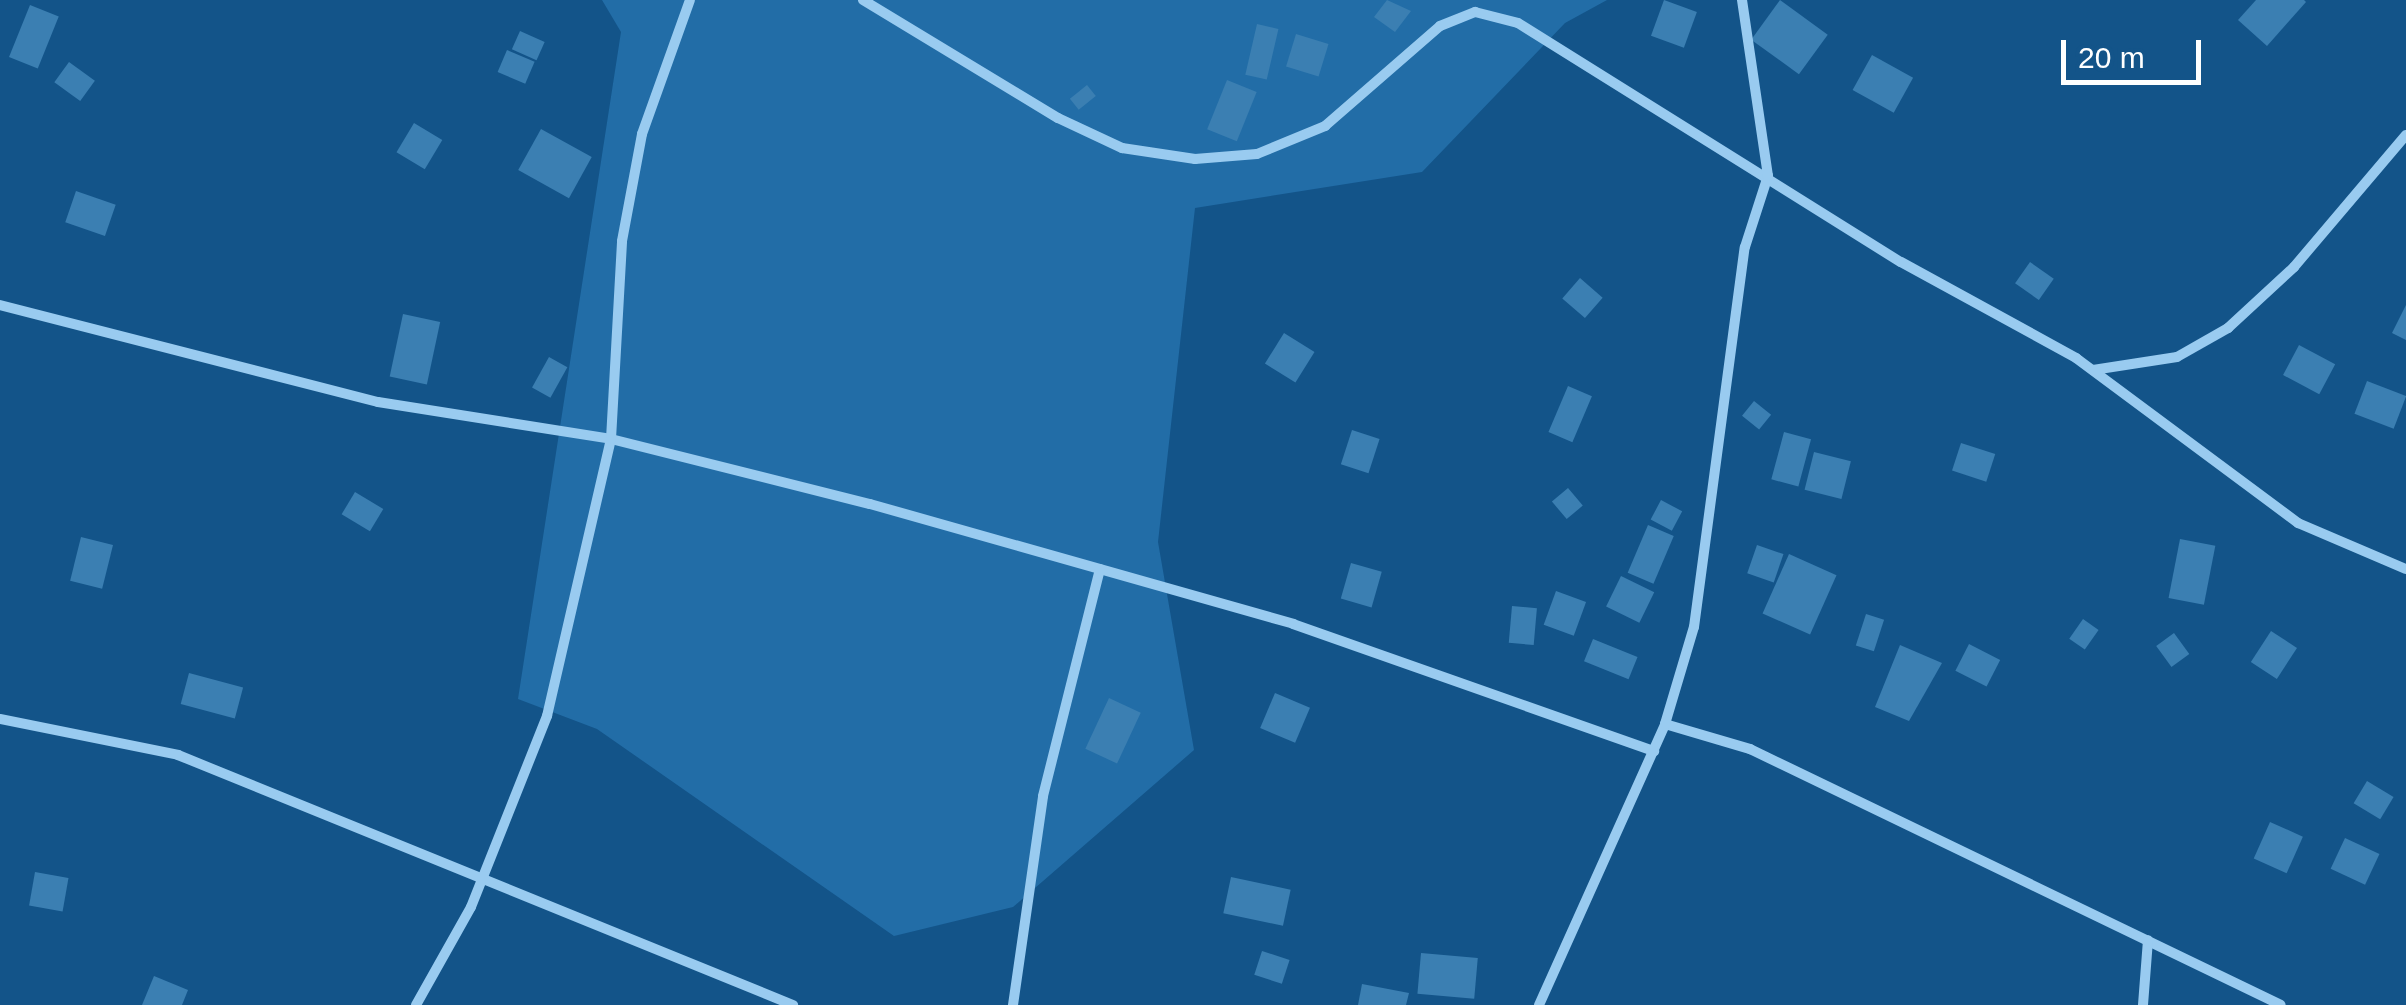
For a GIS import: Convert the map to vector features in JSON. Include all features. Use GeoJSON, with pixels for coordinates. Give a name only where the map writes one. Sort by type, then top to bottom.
{"type":"FeatureCollection","features":[{"type":"Feature","properties":{"kind":"street"},"geometry":{"type":"LineString","coordinates":[[416,1005],[483,879],[547,716],[612,439],[622,241],[642,134],[690,0]]}},
{"type":"Feature","properties":{"kind":"street"},"geometry":{"type":"LineString","coordinates":[[863,0],[1058,118],[1122,148],[1195,158],[1258,154],[1325,126],[1440,26],[1474,12],[1518,22],[2093,370],[2298,523],[2406,569]]}},
{"type":"Feature","properties":{"kind":"street"},"geometry":{"type":"LineString","coordinates":[[1539,1005],[1654,751],[1694,627],[1744,246],[1768,176],[1742,0]]}},
{"type":"Feature","properties":{"kind":"street"},"geometry":{"type":"LineString","coordinates":[[2093,370],[2177,357],[2228,328],[2294,267],[2406,134]]}},
{"type":"Feature","properties":{"kind":"street"},"geometry":{"type":"LineString","coordinates":[[0,305],[378,402],[612,439],[1100,569],[1294,624],[1654,751]]}},
{"type":"Feature","properties":{"kind":"street"},"geometry":{"type":"LineString","coordinates":[[1013,1005],[1043,796],[1100,569]]}},
{"type":"Feature","properties":{"kind":"street"},"geometry":{"type":"LineString","coordinates":[[0,719],[178,755],[793,1005]]}},
{"type":"Feature","properties":{"kind":"street"},"geometry":{"type":"LineString","coordinates":[[1665,724],[1750,749],[2280,1005]]}},
{"type":"Feature","properties":{"kind":"street"},"geometry":{"type":"LineString","coordinates":[[2142,1005],[2148,940]]}},
{"type":"Feature","properties":{"kind":"shaded area"},"geometry":{"type":"Polygon","coordinates":[[[602,0],[1607,0],[1565,23],[1422,172],[1195,208],[1158,542],[1194,750],[1013,907],[894,936],[597,729],[518,699],[621,32],[602,0]]]}},
{"type":"Feature","properties":{"kind":"building"},"geometry":{"type":"Polygon","coordinates":[[[1387,0],[1411,11],[1395,32],[1374,17],[1387,0]]]}},
{"type":"Feature","properties":{"kind":"building"},"geometry":{"type":"Polygon","coordinates":[[[1664,0],[1697,12],[1684,48],[1651,36],[1664,0]]]}},
{"type":"Feature","properties":{"kind":"building"},"geometry":{"type":"Polygon","coordinates":[[[1780,0],[1828,35],[1799,74],[1751,40],[1780,0]]]}},
{"type":"Feature","properties":{"kind":"building"},"geometry":{"type":"Polygon","coordinates":[[[2256,0],[2306,2],[2267,46],[2238,20],[2256,0]]]}},
{"type":"Feature","properties":{"kind":"building"},"geometry":{"type":"Polygon","coordinates":[[[30,5],[59,17],[38,69],[9,57],[30,5]]]}},
{"type":"Feature","properties":{"kind":"building"},"geometry":{"type":"Polygon","coordinates":[[[1257,24],[1278,29],[1267,80],[1245,75],[1257,24]]]}},
{"type":"Feature","properties":{"kind":"building"},"geometry":{"type":"Polygon","coordinates":[[[520,31],[545,42],[537,60],[512,49],[520,31]]]}},
{"type":"Feature","properties":{"kind":"building"},"geometry":{"type":"Polygon","coordinates":[[[1296,34],[1329,44],[1319,76],[1286,67],[1296,34]]]}},
{"type":"Feature","properties":{"kind":"building"},"geometry":{"type":"Polygon","coordinates":[[[507,50],[535,62],[525,84],[498,72],[507,50]]]}},
{"type":"Feature","properties":{"kind":"building"},"geometry":{"type":"Polygon","coordinates":[[[1872,55],[1913,78],[1894,113],[1853,90],[1872,55]]]}},
{"type":"Feature","properties":{"kind":"building"},"geometry":{"type":"Polygon","coordinates":[[[69,62],[95,81],[80,101],[54,82],[69,62]]]}},
{"type":"Feature","properties":{"kind":"building"},"geometry":{"type":"Polygon","coordinates":[[[1227,80],[1257,92],[1237,141],[1207,129],[1227,80]]]}},
{"type":"Feature","properties":{"kind":"building"},"geometry":{"type":"Polygon","coordinates":[[[1087,85],[1096,96],[1079,110],[1070,99],[1087,85]]]}},
{"type":"Feature","properties":{"kind":"building"},"geometry":{"type":"Polygon","coordinates":[[[414,123],[442,140],[425,169],[396,152],[414,123]]]}},
{"type":"Feature","properties":{"kind":"building"},"geometry":{"type":"Polygon","coordinates":[[[541,129],[592,157],[569,198],[518,170],[541,129]]]}},
{"type":"Feature","properties":{"kind":"building"},"geometry":{"type":"Polygon","coordinates":[[[76,191],[116,205],[105,236],[65,222],[76,191]]]}},
{"type":"Feature","properties":{"kind":"building"},"geometry":{"type":"Polygon","coordinates":[[[2030,262],[2054,279],[2039,300],[2015,283],[2030,262]]]}},
{"type":"Feature","properties":{"kind":"building"},"geometry":{"type":"Polygon","coordinates":[[[1580,278],[1603,298],[1585,318],[1562,298],[1580,278]]]}},
{"type":"Feature","properties":{"kind":"building"},"geometry":{"type":"Polygon","coordinates":[[[2406,305],[2406,340],[2392,333],[2406,305]]]}},
{"type":"Feature","properties":{"kind":"building"},"geometry":{"type":"Polygon","coordinates":[[[403,314],[440,322],[427,385],[390,377],[403,314]]]}},
{"type":"Feature","properties":{"kind":"building"},"geometry":{"type":"Polygon","coordinates":[[[1284,333],[1315,352],[1295,383],[1265,364],[1284,333]]]}},
{"type":"Feature","properties":{"kind":"building"},"geometry":{"type":"Polygon","coordinates":[[[2299,345],[2335,364],[2319,394],[2283,375],[2299,345]]]}},
{"type":"Feature","properties":{"kind":"building"},"geometry":{"type":"Polygon","coordinates":[[[549,357],[567,367],[550,398],[532,388],[549,357]]]}},
{"type":"Feature","properties":{"kind":"building"},"geometry":{"type":"Polygon","coordinates":[[[2367,381],[2406,396],[2394,429],[2354,414],[2367,381]]]}},
{"type":"Feature","properties":{"kind":"building"},"geometry":{"type":"Polygon","coordinates":[[[1568,386],[1592,396],[1572,442],[1548,432],[1568,386]]]}},
{"type":"Feature","properties":{"kind":"building"},"geometry":{"type":"Polygon","coordinates":[[[1754,401],[1771,415],[1759,430],[1742,416],[1754,401]]]}},
{"type":"Feature","properties":{"kind":"building"},"geometry":{"type":"Polygon","coordinates":[[[1352,430],[1380,439],[1368,473],[1341,464],[1352,430]]]}},
{"type":"Feature","properties":{"kind":"building"},"geometry":{"type":"Polygon","coordinates":[[[1784,432],[1811,439],[1798,487],[1771,479],[1784,432]]]}},
{"type":"Feature","properties":{"kind":"building"},"geometry":{"type":"Polygon","coordinates":[[[1961,443],[1995,454],[1986,482],[1952,471],[1961,443]]]}},
{"type":"Feature","properties":{"kind":"building"},"geometry":{"type":"Polygon","coordinates":[[[1814,452],[1851,461],[1841,499],[1805,490],[1814,452]]]}},
{"type":"Feature","properties":{"kind":"building"},"geometry":{"type":"Polygon","coordinates":[[[1568,488],[1583,506],[1567,519],[1552,501],[1568,488]]]}},
{"type":"Feature","properties":{"kind":"building"},"geometry":{"type":"Polygon","coordinates":[[[355,492],[383,509],[370,531],[342,514],[355,492]]]}},
{"type":"Feature","properties":{"kind":"building"},"geometry":{"type":"Polygon","coordinates":[[[1661,500],[1682,511],[1672,531],[1651,519],[1661,500]]]}},
{"type":"Feature","properties":{"kind":"building"},"geometry":{"type":"Polygon","coordinates":[[[1648,525],[1674,536],[1653,584],[1628,573],[1648,525]]]}},
{"type":"Feature","properties":{"kind":"building"},"geometry":{"type":"Polygon","coordinates":[[[81,537],[113,545],[102,589],[70,581],[81,537]]]}},
{"type":"Feature","properties":{"kind":"building"},"geometry":{"type":"Polygon","coordinates":[[[2180,539],[2215,546],[2204,605],[2169,598],[2180,539]]]}},
{"type":"Feature","properties":{"kind":"building"},"geometry":{"type":"Polygon","coordinates":[[[1757,545],[1783,554],[1774,582],[1747,573],[1757,545]]]}},
{"type":"Feature","properties":{"kind":"building"},"geometry":{"type":"Polygon","coordinates":[[[1789,554],[1837,575],[1810,635],[1763,613],[1789,554]]]}},
{"type":"Feature","properties":{"kind":"building"},"geometry":{"type":"Polygon","coordinates":[[[1351,563],[1382,572],[1372,607],[1341,599],[1351,563]]]}},
{"type":"Feature","properties":{"kind":"building"},"geometry":{"type":"Polygon","coordinates":[[[1621,576],[1654,592],[1639,623],[1606,607],[1621,576]]]}},
{"type":"Feature","properties":{"kind":"building"},"geometry":{"type":"Polygon","coordinates":[[[1556,591],[1586,602],[1574,636],[1544,625],[1556,591]]]}},
{"type":"Feature","properties":{"kind":"building"},"geometry":{"type":"Polygon","coordinates":[[[1512,606],[1537,608],[1534,645],[1509,643],[1512,606]]]}},
{"type":"Feature","properties":{"kind":"building"},"geometry":{"type":"Polygon","coordinates":[[[1866,614],[1884,620],[1874,651],[1856,645],[1866,614]]]}},
{"type":"Feature","properties":{"kind":"building"},"geometry":{"type":"Polygon","coordinates":[[[2083,619],[2099,630],[2085,650],[2069,639],[2083,619]]]}},
{"type":"Feature","properties":{"kind":"building"},"geometry":{"type":"Polygon","coordinates":[[[2271,631],[2297,648],[2277,679],[2251,662],[2271,631]]]}},
{"type":"Feature","properties":{"kind":"building"},"geometry":{"type":"Polygon","coordinates":[[[2174,633],[2189,654],[2171,667],[2156,646],[2174,633]]]}},
{"type":"Feature","properties":{"kind":"building"},"geometry":{"type":"Polygon","coordinates":[[[1593,639],[1638,657],[1629,679],[1584,661],[1593,639]]]}},
{"type":"Feature","properties":{"kind":"building"},"geometry":{"type":"Polygon","coordinates":[[[1969,644],[2000,660],[1987,687],[1955,671],[1969,644]]]}},
{"type":"Feature","properties":{"kind":"building"},"geometry":{"type":"Polygon","coordinates":[[[1900,645],[1942,663],[1909,721],[1875,707],[1900,645]]]}},
{"type":"Feature","properties":{"kind":"building"},"geometry":{"type":"Polygon","coordinates":[[[189,673],[243,687],[235,718],[181,704],[189,673]]]}},
{"type":"Feature","properties":{"kind":"building"},"geometry":{"type":"Polygon","coordinates":[[[1275,693],[1310,708],[1295,743],[1260,728],[1275,693]]]}},
{"type":"Feature","properties":{"kind":"building"},"geometry":{"type":"Polygon","coordinates":[[[1109,698],[1141,713],[1117,764],[1085,749],[1109,698]]]}},
{"type":"Feature","properties":{"kind":"building"},"geometry":{"type":"Polygon","coordinates":[[[2367,781],[2394,797],[2380,819],[2354,803],[2367,781]]]}},
{"type":"Feature","properties":{"kind":"building"},"geometry":{"type":"Polygon","coordinates":[[[2270,822],[2303,837],[2287,873],[2254,859],[2270,822]]]}},
{"type":"Feature","properties":{"kind":"building"},"geometry":{"type":"Polygon","coordinates":[[[2345,838],[2379,854],[2365,885],[2331,869],[2345,838]]]}},
{"type":"Feature","properties":{"kind":"building"},"geometry":{"type":"Polygon","coordinates":[[[35,872],[68,878],[63,911],[29,905],[35,872]]]}},
{"type":"Feature","properties":{"kind":"building"},"geometry":{"type":"Polygon","coordinates":[[[1231,877],[1291,890],[1283,926],[1223,913],[1231,877]]]}},
{"type":"Feature","properties":{"kind":"building"},"geometry":{"type":"Polygon","coordinates":[[[1262,951],[1290,960],[1282,984],[1254,975],[1262,951]]]}},
{"type":"Feature","properties":{"kind":"building"},"geometry":{"type":"Polygon","coordinates":[[[1421,953],[1478,958],[1474,999],[1417,994],[1421,953]]]}},
{"type":"Feature","properties":{"kind":"building"},"geometry":{"type":"Polygon","coordinates":[[[154,976],[188,990],[182,1005],[142,1005],[154,976]]]}},
{"type":"Feature","properties":{"kind":"building"},"geometry":{"type":"Polygon","coordinates":[[[1362,984],[1409,993],[1406,1005],[1358,1005],[1362,984]]]}}]}
